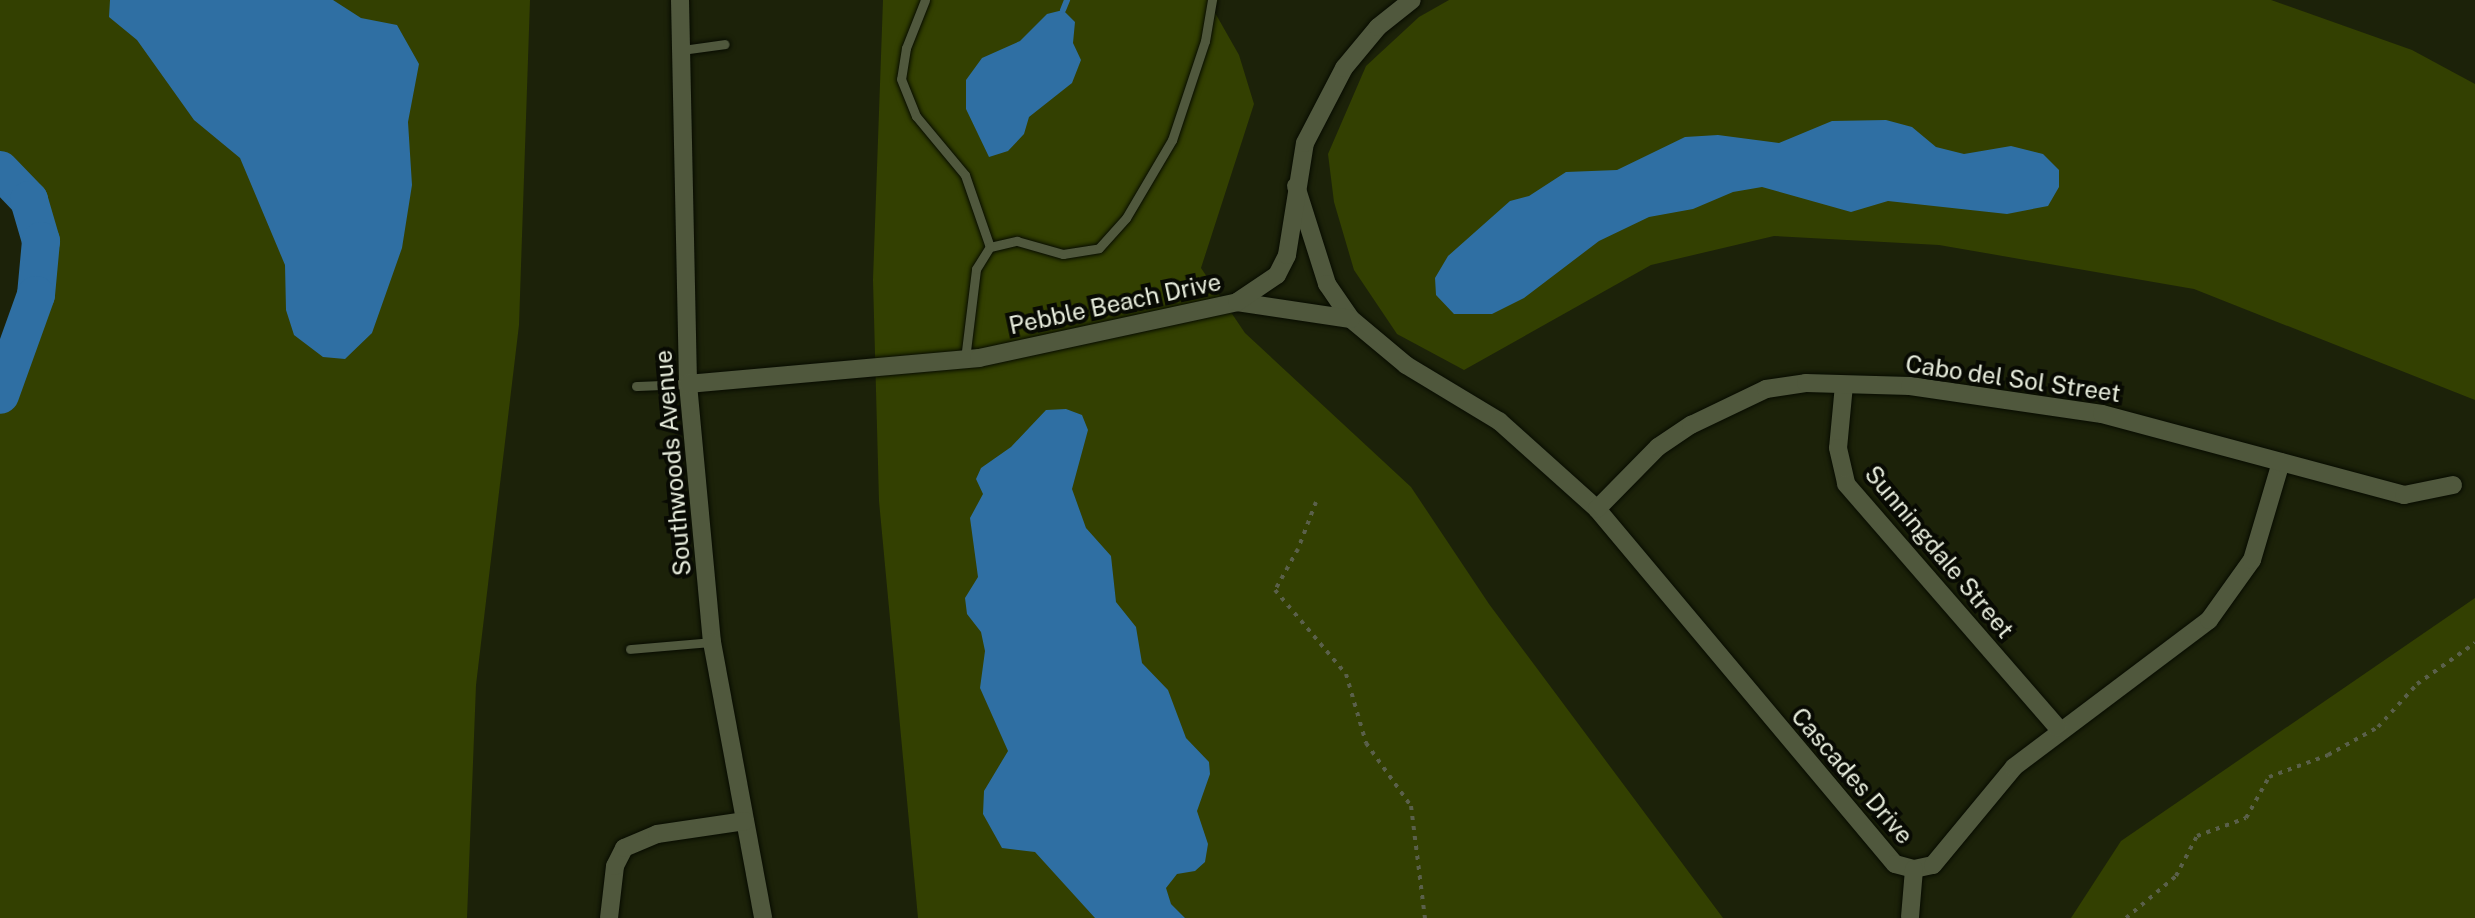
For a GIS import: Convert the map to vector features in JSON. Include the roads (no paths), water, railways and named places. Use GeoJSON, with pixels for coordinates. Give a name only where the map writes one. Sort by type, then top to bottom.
{"type":"FeatureCollection","features":[{"type":"Feature","properties":{"kind":"street","name":"Southwoods Avenue"},"geometry":{"type":"LineString","coordinates":[[680,0],[688,384],[712,642],[763,918]]}},
{"type":"Feature","properties":{"kind":"street","name":"Pebble Beach Drive"},"geometry":{"type":"LineString","coordinates":[[688,384],[965,359],[1237,302],[1277,275],[1287,255],[1305,143],[1344,68],[1378,27],[1412,0]]}},
{"type":"Feature","properties":{"kind":"street","name":"Cascades Drive"},"geometry":{"type":"LineString","coordinates":[[1296,186],[1327,284],[1351,319],[1406,365],[1499,421],[1597,509],[1895,864],[1914,869],[1933,865],[1948,851],[2014,767],[2058,728],[2209,620],[2252,560],[2281,462]]}},
{"type":"Feature","properties":{"kind":"street"},"geometry":{"type":"LineString","coordinates":[[1237,302],[1351,319]]}},
{"type":"Feature","properties":{"kind":"street","name":"Cabo del Sol Street"},"geometry":{"type":"LineString","coordinates":[[1597,509],[1658,447],[1729,403],[1793,385],[1910,386],[2102,414],[2404,495],[2453,485]]}},
{"type":"Feature","properties":{"kind":"street","name":"Sunningdale Street"},"geometry":{"type":"LineString","coordinates":[[1844,385],[1838,448],[1846,484],[2058,728]]}},
{"type":"Feature","properties":{"kind":"street"},"geometry":{"type":"LineString","coordinates":[[609,918],[615,866],[624,848],[657,834],[745,821]]}},
{"type":"Feature","properties":{"kind":"street"},"geometry":{"type":"LineString","coordinates":[[1910,917],[1914,869]]}},
{"type":"Feature","properties":{"kind":"lane"},"geometry":{"type":"LineString","coordinates":[[925,0],[906,48],[901,79],[916,116],[965,175],[990,247]]}},
{"type":"Feature","properties":{"kind":"lane"},"geometry":{"type":"LineString","coordinates":[[965,359],[976,269],[990,247],[1017,241],[1063,254],[1099,248],[1126,218],[1172,140],[1205,41],[1212,0]]}},
{"type":"Feature","properties":{"kind":"lane"},"geometry":{"type":"LineString","coordinates":[[682,50],[725,44]]}},
{"type":"Feature","properties":{"kind":"lane"},"geometry":{"type":"LineString","coordinates":[[636,386],[688,384]]}},
{"type":"Feature","properties":{"kind":"lane"},"geometry":{"type":"LineString","coordinates":[[630,649],[712,642]]}},
{"type":"Feature","properties":{"kind":"water"},"geometry":{"type":"Polygon","coordinates":[[[110,0],[333,0],[361,18],[397,25],[419,64],[408,122],[412,185],[402,248],[372,333],[345,359],[323,357],[294,335],[286,310],[285,265],[240,158],[194,120],[137,40],[109,17],[110,0]]]}},
{"type":"Feature","properties":{"kind":"water"},"geometry":{"type":"Polygon","coordinates":[[[1063,10],[1075,22],[1073,43],[1081,60],[1072,83],[1029,117],[1024,134],[1008,151],[989,157],[966,109],[966,80],[982,58],[1020,41],[1047,14],[1063,10]]]}},
{"type":"Feature","properties":{"kind":"water"},"geometry":{"type":"Polygon","coordinates":[[[1886,120],[1912,127],[1936,147],[1964,154],[2011,146],[2043,154],[2059,170],[2059,187],[2048,206],[2007,214],[1888,201],[1851,212],[1762,187],[1733,192],[1693,209],[1649,217],[1599,241],[1524,298],[1492,314],[1454,314],[1436,295],[1435,278],[1448,256],[1510,201],[1529,196],[1566,172],[1617,170],[1685,137],[1718,135],[1779,143],[1832,121],[1886,120]]]}},
{"type":"Feature","properties":{"kind":"water"},"geometry":{"type":"Polygon","coordinates":[[[1066,409],[1082,415],[1088,430],[1072,489],[1086,528],[1111,556],[1116,602],[1136,627],[1142,663],[1168,690],[1186,738],[1209,762],[1210,774],[1197,811],[1208,844],[1205,862],[1195,871],[1177,874],[1166,888],[1171,904],[1185,918],[1095,918],[1035,852],[1002,848],[983,814],[984,791],[1008,751],[980,688],[985,651],[981,632],[967,614],[965,598],[978,577],[970,518],[983,494],[976,479],[981,468],[1011,447],[1046,410],[1066,409]]]}},
{"type":"Feature","properties":{"kind":"waterway"},"geometry":{"type":"LineString","coordinates":[[1063,10],[1067,0]]}},
{"type":"Feature","properties":{"kind":"waterway"},"geometry":{"type":"LineString","coordinates":[[0,170],[29,200],[41,241],[36,295],[0,395]]}}]}
